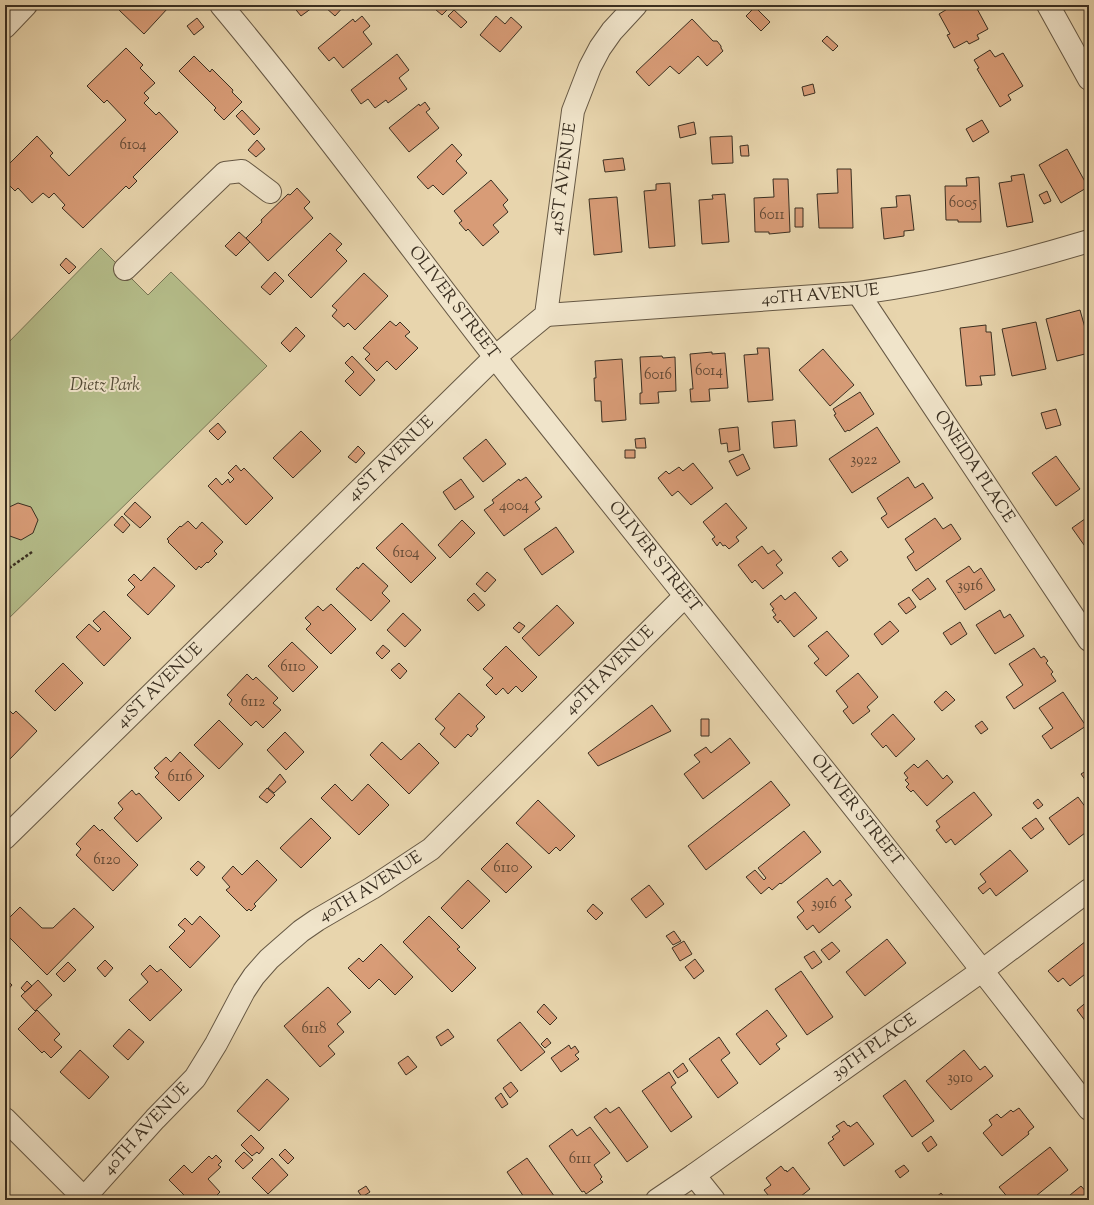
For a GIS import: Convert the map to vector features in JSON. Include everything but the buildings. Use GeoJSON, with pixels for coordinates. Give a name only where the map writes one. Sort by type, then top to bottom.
{"type":"FeatureCollection","features":[{"type":"Feature","properties":{"kind":"street"},"geometry":{"type":"LineString","coordinates":[[5,26],[26,5]]}},
{"type":"Feature","properties":{"kind":"street","name":"OLIVER STREET"},"geometry":{"type":"LineString","coordinates":[[222,5],[276,70],[495,357],[983,970],[1089,1109]]}},
{"type":"Feature","properties":{"kind":"street","name":"41ST AVENUE"},"geometry":{"type":"LineString","coordinates":[[5,838],[495,357],[546,315],[573,111],[590,67],[600,48],[612,31],[636,5]]}},
{"type":"Feature","properties":{"kind":"street"},"geometry":{"type":"LineString","coordinates":[[1048,5],[1089,79]]}},
{"type":"Feature","properties":{"kind":"street"},"geometry":{"type":"LineString","coordinates":[[125,269],[225,173],[242,170],[270,192]]}},
{"type":"Feature","properties":{"kind":"street","name":"40TH AVENUE"},"geometry":{"type":"LineString","coordinates":[[546,315],[858,293],[899,287],[982,271],[1089,241]]}},
{"type":"Feature","properties":{"kind":"street","name":"ONEIDA PLACE"},"geometry":{"type":"LineString","coordinates":[[858,293],[1089,640]]}},
{"type":"Feature","properties":{"kind":"street","name":"40TH AVENUE"},"geometry":{"type":"LineString","coordinates":[[85,1199],[155,1119],[195,1078],[216,1044],[244,991],[254,976],[269,959],[301,931],[317,920],[378,884],[431,849],[685,596]]}},
{"type":"Feature","properties":{"kind":"street","name":"39TH PLACE"},"geometry":{"type":"LineString","coordinates":[[657,1200],[983,970],[1089,890]]}},
{"type":"Feature","properties":{"kind":"street"},"geometry":{"type":"LineString","coordinates":[[5,1119],[85,1199]]}},
{"type":"Feature","properties":{"kind":"street"},"geometry":{"type":"LineString","coordinates":[[694,1175],[714,1200]]}},
{"type":"Feature","properties":{"kind":"path"},"geometry":{"type":"LineString","coordinates":[[5,571],[32,552]]}},
{"type":"Feature","properties":{"kind":"green space","name":"Dietz Park"},"geometry":{"type":"Polygon","coordinates":[[[101,248],[148,295],[171,272],[267,366],[5,622],[5,346],[101,248]]]}}]}
